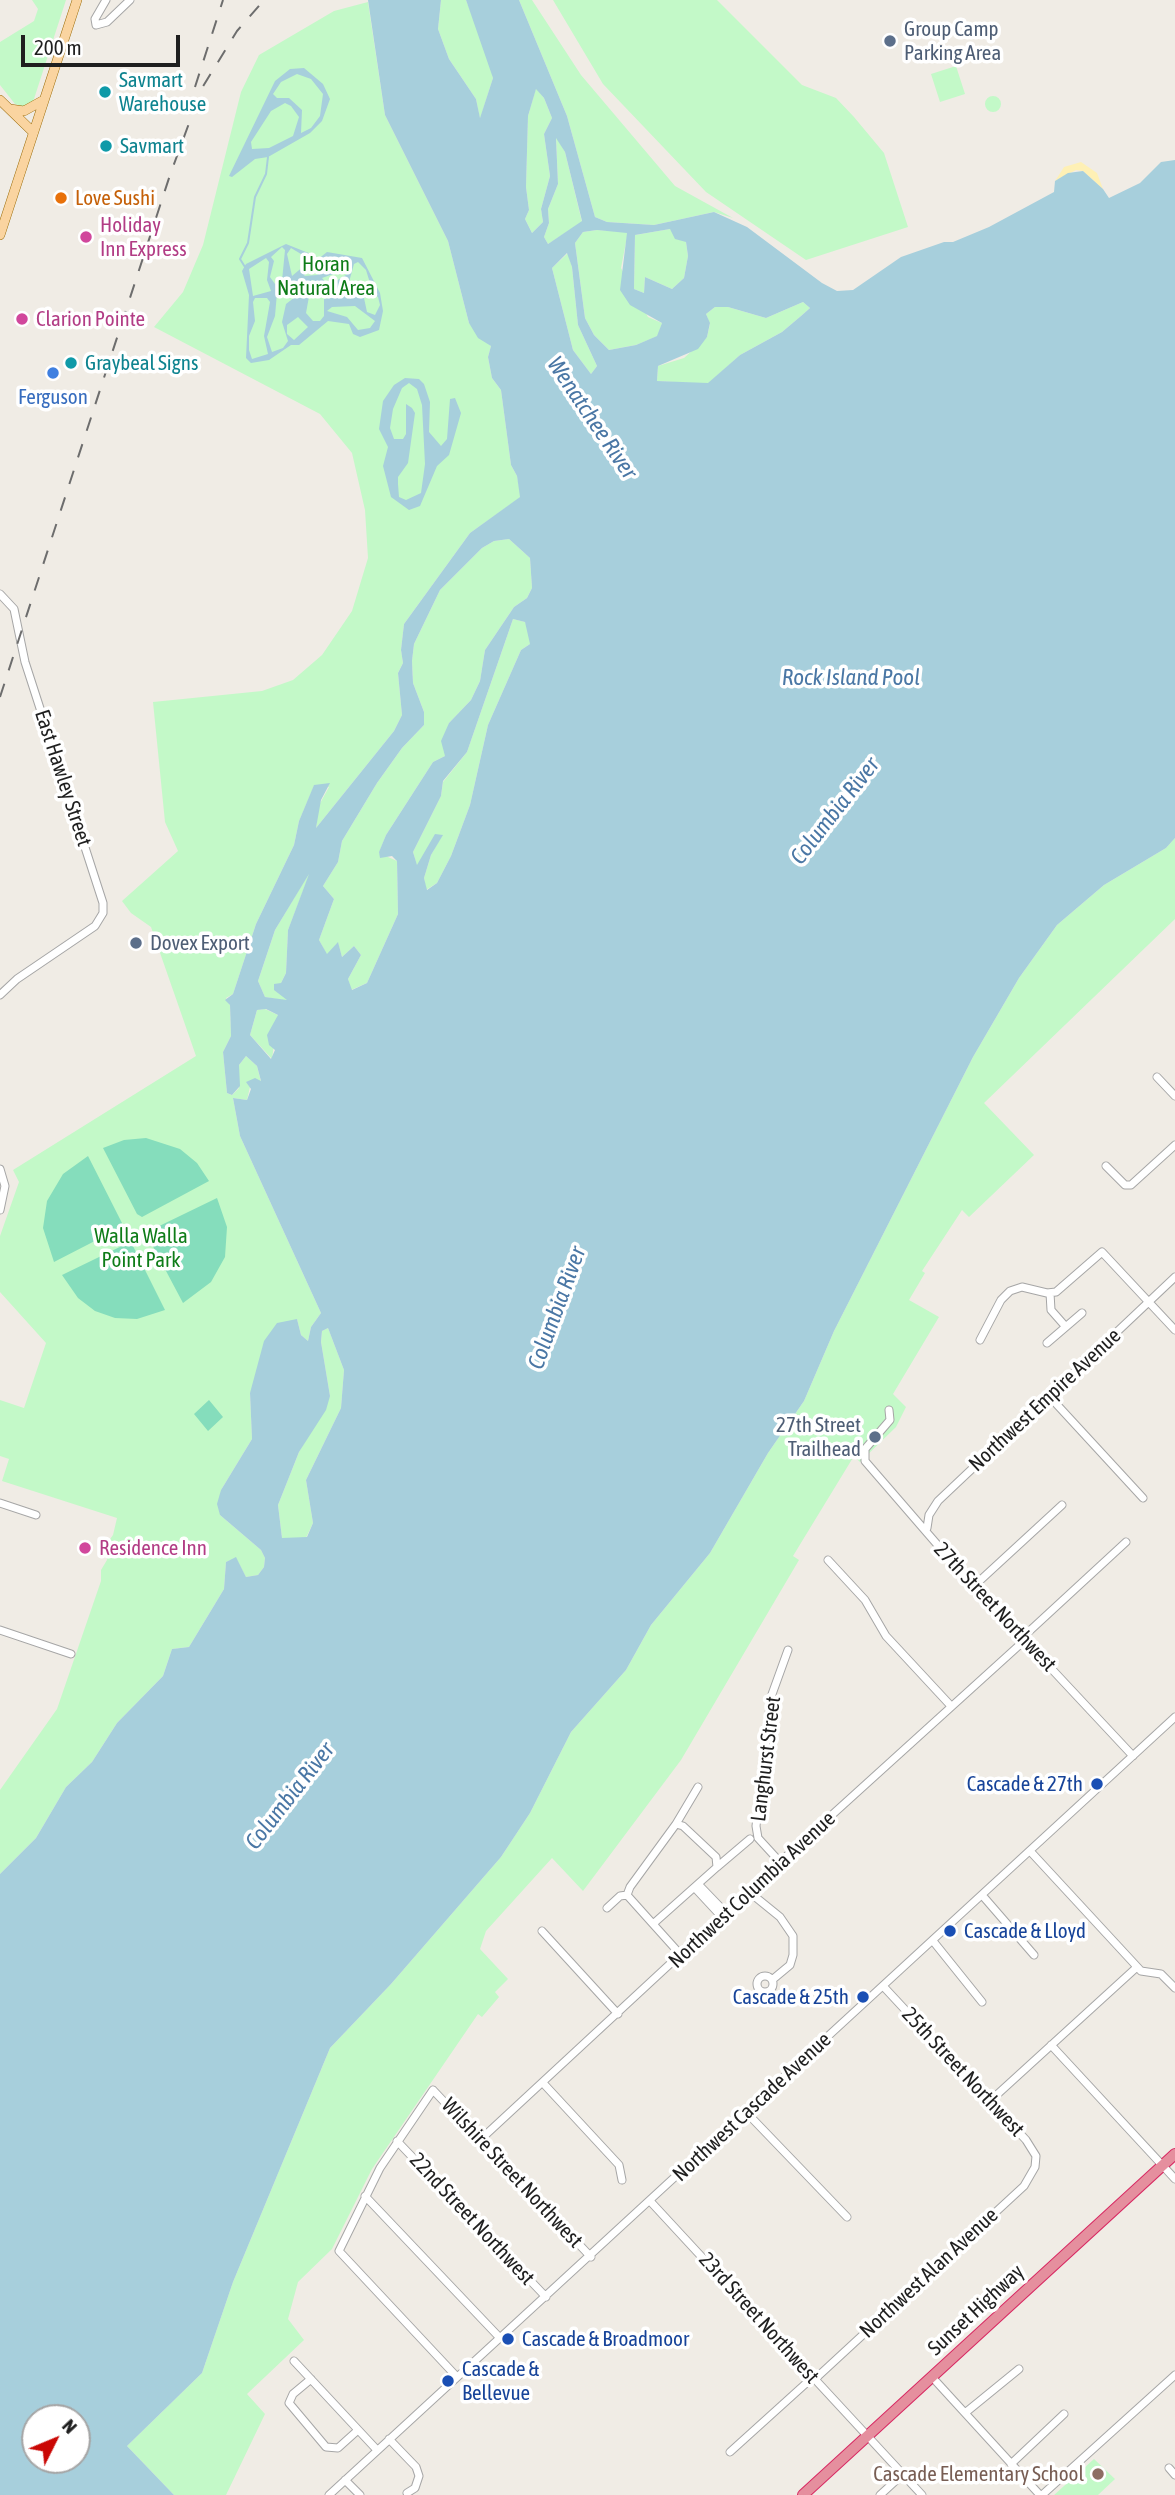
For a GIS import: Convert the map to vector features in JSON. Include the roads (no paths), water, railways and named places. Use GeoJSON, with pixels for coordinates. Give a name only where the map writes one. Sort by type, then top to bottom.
{"type":"FeatureCollection","features":[{"type":"Feature","properties":{"kind":"highway","name":"Sunset Highway"},"geometry":{"type":"LineString","coordinates":[[803,2495],[1175,2154]]}},
{"type":"Feature","properties":{"kind":"main road"},"geometry":{"type":"LineString","coordinates":[[0,235],[77,0]]}},
{"type":"Feature","properties":{"kind":"main road"},"geometry":{"type":"LineString","coordinates":[[0,100],[33,132]]}},
{"type":"Feature","properties":{"kind":"main road"},"geometry":{"type":"LineString","coordinates":[[9,109],[24,111],[44,100]]}},
{"type":"Feature","properties":{"kind":"street"},"geometry":{"type":"LineString","coordinates":[[106,0],[95,19],[96,25],[107,22],[130,0]]}},
{"type":"Feature","properties":{"kind":"street","name":"East Hawley Street"},"geometry":{"type":"LineString","coordinates":[[0,594],[14,609],[25,662],[103,903],[99,919],[88,932],[17,979],[0,995]]}},
{"type":"Feature","properties":{"kind":"street"},"geometry":{"type":"LineString","coordinates":[[1157,1077],[1175,1096]]}},
{"type":"Feature","properties":{"kind":"street"},"geometry":{"type":"LineString","coordinates":[[1106,1166],[1125,1185],[1131,1185],[1175,1145]]}},
{"type":"Feature","properties":{"kind":"street"},"geometry":{"type":"LineString","coordinates":[[0,1169],[5,1192],[0,1210]]}},
{"type":"Feature","properties":{"kind":"street"},"geometry":{"type":"LineString","coordinates":[[979,1340],[1001,1300],[1010,1291],[1021,1287],[1050,1293],[1061,1289],[1102,1252],[1175,1330]]}},
{"type":"Feature","properties":{"kind":"street","name":"Northwest Empire Avenue"},"geometry":{"type":"LineString","coordinates":[[928,1530],[929,1515],[938,1501],[1175,1277]]}},
{"type":"Feature","properties":{"kind":"street"},"geometry":{"type":"LineString","coordinates":[[1050,1293],[1051,1310],[1066,1327]]}},
{"type":"Feature","properties":{"kind":"street"},"geometry":{"type":"LineString","coordinates":[[1047,1343],[1082,1313]]}},
{"type":"Feature","properties":{"kind":"street"},"geometry":{"type":"LineString","coordinates":[[1049,1396],[1143,1499]]}},
{"type":"Feature","properties":{"kind":"street","name":"27th Street Northwest"},"geometry":{"type":"LineString","coordinates":[[889,1410],[890,1420],[863,1455],[865,1461],[928,1530],[938,1547],[1133,1756]]}},
{"type":"Feature","properties":{"kind":"street"},"geometry":{"type":"LineString","coordinates":[[0,1503],[36,1515]]}},
{"type":"Feature","properties":{"kind":"street"},"geometry":{"type":"LineString","coordinates":[[974,1586],[1062,1505]]}},
{"type":"Feature","properties":{"kind":"street","name":"Northwest Columbia Avenue"},"geometry":{"type":"LineString","coordinates":[[480,2140],[1126,1542]]}},
{"type":"Feature","properties":{"kind":"street"},"geometry":{"type":"LineString","coordinates":[[828,1560],[865,1600],[886,1636],[951,1706]]}},
{"type":"Feature","properties":{"kind":"street"},"geometry":{"type":"LineString","coordinates":[[0,1630],[71,1654]]}},
{"type":"Feature","properties":{"kind":"street","name":"Langhurst Street"},"geometry":{"type":"LineString","coordinates":[[780,1862],[758,1838],[756,1826],[771,1697],[788,1650]]}},
{"type":"Feature","properties":{"kind":"street","name":"Northwest Cascade Avenue"},"geometry":{"type":"LineString","coordinates":[[329,2495],[1175,1717]]}},
{"type":"Feature","properties":{"kind":"street"},"geometry":{"type":"LineString","coordinates":[[627,1895],[629,1886],[676,1824],[698,1787]]}},
{"type":"Feature","properties":{"kind":"street"},"geometry":{"type":"LineString","coordinates":[[676,1824],[683,1826],[716,1857],[717,1867]]}},
{"type":"Feature","properties":{"kind":"street"},"geometry":{"type":"LineString","coordinates":[[653,1924],[750,1839]]}},
{"type":"Feature","properties":{"kind":"street"},"geometry":{"type":"LineString","coordinates":[[1030,1851],[1141,1971],[1161,1974],[1175,1988]]}},
{"type":"Feature","properties":{"kind":"street"},"geometry":{"type":"LineString","coordinates":[[697,1886],[723,1914]]}},
{"type":"Feature","properties":{"kind":"street"},"geometry":{"type":"LineString","coordinates":[[748,1891],[780,1917],[793,1936],[790,1965],[772,1980]]}},
{"type":"Feature","properties":{"kind":"street"},"geometry":{"type":"LineString","coordinates":[[607,1908],[620,1896],[627,1895]]}},
{"type":"Feature","properties":{"kind":"street"},"geometry":{"type":"LineString","coordinates":[[627,1895],[680,1954]]}},
{"type":"Feature","properties":{"kind":"street"},"geometry":{"type":"LineString","coordinates":[[982,1895],[1034,1955]]}},
{"type":"Feature","properties":{"kind":"street"},"geometry":{"type":"LineString","coordinates":[[542,1931],[618,2014]]}},
{"type":"Feature","properties":{"kind":"street"},"geometry":{"type":"LineString","coordinates":[[933,1941],[982,2002]]}},
{"type":"Feature","properties":{"kind":"street"},"geometry":{"type":"LineString","coordinates":[[990,2101],[1137,1967]]}},
{"type":"Feature","properties":{"kind":"street","name":"25th Street Northwest"},"geometry":{"type":"LineString","coordinates":[[883,1986],[1031,2145],[1036,2161]]}},
{"type":"Feature","properties":{"kind":"street"},"geometry":{"type":"LineString","coordinates":[[1051,2045],[1175,2179]]}},
{"type":"Feature","properties":{"kind":"street"},"geometry":{"type":"LineString","coordinates":[[542,2083],[619,2165],[622,2180]]}},
{"type":"Feature","properties":{"kind":"street","name":"Wilshire Street Northwest"},"geometry":{"type":"LineString","coordinates":[[397,2141],[433,2090],[591,2256]]}},
{"type":"Feature","properties":{"kind":"street"},"geometry":{"type":"LineString","coordinates":[[746,2112],[847,2217]]}},
{"type":"Feature","properties":{"kind":"street"},"geometry":{"type":"LineString","coordinates":[[397,2141],[365,2196],[339,2251],[457,2377]]}},
{"type":"Feature","properties":{"kind":"street","name":"22nd Street Northwest"},"geometry":{"type":"LineString","coordinates":[[397,2141],[546,2297]]}},
{"type":"Feature","properties":{"kind":"street","name":"Northwest Alan Avenue"},"geometry":{"type":"LineString","coordinates":[[730,2452],[1024,2186],[1033,2173],[1036,2161]]}},
{"type":"Feature","properties":{"kind":"street"},"geometry":{"type":"LineString","coordinates":[[365,2196],[500,2338]]}},
{"type":"Feature","properties":{"kind":"street","name":"23rd Street Northwest"},"geometry":{"type":"LineString","coordinates":[[650,2201],[922,2495]]}},
{"type":"Feature","properties":{"kind":"street"},"geometry":{"type":"LineString","coordinates":[[295,2361],[377,2450]]}},
{"type":"Feature","properties":{"kind":"street"},"geometry":{"type":"LineString","coordinates":[[965,2413],[1020,2369]]}},
{"type":"Feature","properties":{"kind":"street"},"geometry":{"type":"LineString","coordinates":[[932,2377],[1041,2495],[1175,2375]]}},
{"type":"Feature","properties":{"kind":"street"},"geometry":{"type":"LineString","coordinates":[[311,2379],[293,2394],[289,2403],[326,2447],[338,2448],[358,2430]]}},
{"type":"Feature","properties":{"kind":"street"},"geometry":{"type":"LineString","coordinates":[[1011,2463],[1064,2414]]}},
{"type":"Feature","properties":{"kind":"street"},"geometry":{"type":"LineString","coordinates":[[389,2439],[416,2468],[419,2476],[415,2488],[407,2493]]}},
{"type":"Feature","properties":{"kind":"street"},"geometry":{"type":"LineString","coordinates":[[880,2495],[902,2474]]}},
{"type":"Feature","properties":{"kind":"street"},"geometry":{"type":"LineString","coordinates":[[345,2480],[360,2495]]}},
{"type":"Feature","properties":{"kind":"water","name":"Rock Island Pool"},"geometry":{"type":"Polygon","coordinates":[[[368,0],[441,0],[438,29],[449,59],[476,99],[480,118],[493,78],[466,0],[519,0],[567,116],[595,217],[607,222],[654,225],[714,212],[747,227],[822,283],[837,291],[853,290],[901,257],[944,242],[953,242],[989,227],[1054,192],[1055,181],[1068,173],[1083,171],[1109,198],[1140,183],[1161,162],[1175,160],[1175,838],[1166,848],[1104,885],[1057,925],[1019,978],[973,1057],[834,1331],[804,1401],[768,1453],[710,1553],[651,1625],[626,1670],[571,1732],[530,1813],[501,1857],[391,1984],[330,2048],[233,2282],[202,2373],[127,2446],[174,2495],[0,2495],[0,1874],[36,1838],[66,1787],[92,1762],[117,1723],[163,1676],[172,1649],[189,1647],[224,1589],[226,1562],[236,1557],[246,1577],[258,1575],[264,1567],[265,1558],[261,1550],[220,1515],[217,1504],[221,1490],[252,1439],[250,1393],[264,1341],[277,1323],[297,1319],[301,1335],[308,1341],[311,1327],[321,1313],[240,1136],[233,1098],[247,1100],[251,1089],[246,1082],[255,1078],[261,1081],[257,1066],[246,1056],[239,1065],[240,1086],[232,1095],[227,1093],[223,1052],[231,1036],[230,1005],[225,1000],[233,994],[256,924],[294,845],[299,821],[314,785],[330,783],[321,800],[316,828],[394,731],[402,715],[398,673],[403,663],[401,650],[404,624],[470,533],[520,497],[517,476],[511,465],[501,390],[492,378],[488,357],[491,346],[478,338],[469,323],[448,241],[385,115],[368,0]],[[536,89],[528,116],[526,187],[529,210],[525,219],[532,233],[543,222],[541,209],[550,176],[544,134],[552,118],[544,98],[536,89]],[[556,138],[558,184],[548,209],[549,223],[544,237],[548,244],[582,221],[565,152],[556,138]],[[670,229],[635,235],[634,289],[644,293],[645,277],[672,289],[684,278],[688,256],[686,242],[675,239],[670,229]],[[597,230],[583,232],[575,243],[585,318],[594,335],[609,350],[636,345],[657,336],[662,323],[630,305],[620,290],[627,233],[597,230]],[[567,253],[552,268],[573,350],[591,374],[597,366],[578,325],[572,267],[567,253]],[[803,302],[766,318],[728,307],[715,307],[706,314],[710,323],[707,337],[698,349],[658,366],[657,381],[708,383],[740,355],[782,332],[810,308],[803,302]],[[509,539],[494,541],[482,548],[440,590],[414,644],[413,683],[424,712],[424,725],[402,748],[377,783],[342,841],[338,862],[323,886],[334,899],[319,940],[327,954],[338,942],[342,957],[354,946],[361,955],[348,979],[352,990],[367,983],[398,914],[397,861],[392,856],[380,858],[379,852],[386,835],[433,762],[445,756],[441,741],[449,723],[471,700],[480,681],[485,650],[514,607],[527,598],[532,588],[530,558],[509,539]],[[513,619],[467,752],[443,781],[441,796],[413,852],[417,865],[435,834],[443,835],[431,855],[424,878],[427,890],[437,883],[451,856],[470,805],[488,725],[521,650],[530,644],[525,622],[513,619]],[[309,874],[275,930],[258,981],[265,997],[287,1000],[274,990],[274,984],[281,983],[286,973],[288,930],[309,874]],[[266,1009],[257,1010],[250,1035],[271,1059],[275,1050],[269,1045],[267,1035],[278,1015],[266,1009]],[[328,1328],[322,1331],[321,1342],[330,1396],[326,1410],[299,1452],[278,1505],[282,1538],[307,1537],[313,1523],[306,1480],[341,1408],[344,1370],[328,1328]]]}},
{"type":"Feature","properties":{"kind":"water"},"geometry":{"type":"Polygon","coordinates":[[[304,68],[323,84],[330,99],[322,121],[310,133],[268,157],[255,159],[232,177],[229,176],[275,81],[290,69],[304,68]],[[297,74],[281,82],[273,94],[277,98],[289,98],[302,110],[301,133],[311,128],[320,116],[323,94],[311,79],[297,74]],[[285,103],[271,111],[251,142],[252,149],[269,148],[293,136],[299,117],[291,106],[285,103]]]}},
{"type":"Feature","properties":{"kind":"water"},"geometry":{"type":"Polygon","coordinates":[[[286,244],[311,254],[317,260],[327,252],[362,258],[380,293],[383,311],[379,330],[360,337],[353,334],[349,324],[328,321],[299,345],[291,345],[269,360],[251,363],[246,358],[249,295],[242,271],[246,264],[286,244]],[[282,247],[271,257],[274,261],[270,277],[275,284],[282,281],[285,250],[282,247]],[[291,248],[287,254],[292,276],[311,260],[291,248]],[[347,257],[327,259],[310,268],[304,276],[317,275],[332,265],[340,269],[351,263],[347,257]],[[266,258],[249,269],[253,296],[271,291],[267,280],[269,262],[266,258]],[[358,262],[354,264],[349,282],[355,289],[364,290],[370,283],[366,270],[358,262]],[[347,269],[322,278],[327,284],[349,273],[347,269]],[[312,280],[306,285],[310,291],[306,313],[313,321],[320,321],[324,316],[324,299],[328,298],[330,289],[312,280]],[[293,283],[277,293],[275,316],[267,337],[272,352],[283,348],[288,341],[282,322],[286,304],[299,294],[300,286],[293,283]],[[372,293],[364,298],[367,312],[375,315],[380,305],[378,297],[372,293]],[[255,298],[255,321],[249,336],[252,359],[268,354],[264,336],[270,302],[267,298],[255,298]],[[355,306],[332,307],[327,311],[347,317],[358,330],[370,328],[375,321],[355,306]],[[298,317],[287,325],[287,334],[294,340],[308,327],[298,317]]]}},
{"type":"Feature","properties":{"kind":"water"},"geometry":{"type":"Polygon","coordinates":[[[405,378],[419,379],[424,384],[430,402],[429,432],[441,446],[447,439],[450,399],[455,398],[461,413],[449,455],[437,466],[420,506],[409,510],[391,497],[383,466],[388,447],[379,429],[383,401],[394,385],[405,378]],[[409,383],[402,388],[393,409],[390,428],[394,439],[403,439],[406,434],[406,404],[412,408],[415,413],[408,463],[398,477],[399,497],[406,500],[421,493],[425,464],[422,405],[417,389],[409,383]]]}},
{"type":"Feature","properties":{"kind":"waterway"},"geometry":{"type":"LineString","coordinates":[[245,267],[240,259],[248,243],[255,197],[266,174],[268,157]]}},
{"type":"Feature","properties":{"kind":"railway"},"geometry":{"type":"LineString","coordinates":[[195,87],[223,0]]}},
{"type":"Feature","properties":{"kind":"railway"},"geometry":{"type":"LineString","coordinates":[[0,697],[170,175],[202,88],[237,31],[264,0]]}},
{"type":"Feature","properties":{"kind":"place","name":"Group Camp Parking Area"},"geometry":{"type":"Point","coordinates":[890,41]}},
{"type":"Feature","properties":{"kind":"place","name":"Savmart Warehouse"},"geometry":{"type":"Point","coordinates":[105,92]}},
{"type":"Feature","properties":{"kind":"place","name":"Savmart"},"geometry":{"type":"Point","coordinates":[106,146]}},
{"type":"Feature","properties":{"kind":"place","name":"Love Sushi"},"geometry":{"type":"Point","coordinates":[61,198]}},
{"type":"Feature","properties":{"kind":"place","name":"Holiday Inn Express"},"geometry":{"type":"Point","coordinates":[86,237]}},
{"type":"Feature","properties":{"kind":"place","name":"Clarion Pointe"},"geometry":{"type":"Point","coordinates":[22,319]}},
{"type":"Feature","properties":{"kind":"place","name":"Graybeal Signs"},"geometry":{"type":"Point","coordinates":[71,363]}},
{"type":"Feature","properties":{"kind":"place","name":"Ferguson"},"geometry":{"type":"Point","coordinates":[53,373]}},
{"type":"Feature","properties":{"kind":"place","name":"Dovex Export"},"geometry":{"type":"Point","coordinates":[136,943]}},
{"type":"Feature","properties":{"kind":"place","name":"27th Street Trailhead"},"geometry":{"type":"Point","coordinates":[875,1437]}},
{"type":"Feature","properties":{"kind":"place","name":"Residence Inn"},"geometry":{"type":"Point","coordinates":[85,1548]}},
{"type":"Feature","properties":{"kind":"place","name":"Cascade & 27th"},"geometry":{"type":"Point","coordinates":[1097,1784]}},
{"type":"Feature","properties":{"kind":"place","name":"Cascade & Lloyd"},"geometry":{"type":"Point","coordinates":[950,1931]}},
{"type":"Feature","properties":{"kind":"place","name":"Cascade & 25th"},"geometry":{"type":"Point","coordinates":[863,1997]}},
{"type":"Feature","properties":{"kind":"place","name":"Cascade & Broadmoor"},"geometry":{"type":"Point","coordinates":[508,2339]}},
{"type":"Feature","properties":{"kind":"place","name":"Cascade & Bellevue"},"geometry":{"type":"Point","coordinates":[448,2381]}},
{"type":"Feature","properties":{"kind":"place","name":"Cascade Elementary School"},"geometry":{"type":"Point","coordinates":[1098,2474]}},
{"type":"Feature","properties":{"kind":"park label","name":"Horan Natural Area"},"geometry":{"type":"Point","coordinates":[326,276]}},
{"type":"Feature","properties":{"kind":"park label","name":"Walla Walla Point Park"},"geometry":{"type":"Point","coordinates":[141,1248]}},
{"type":"Feature","properties":{"kind":"water label","name":"Wenatchee River"},"geometry":{"type":"Point","coordinates":[592,418]}},
{"type":"Feature","properties":{"kind":"water label","name":"Columbia River"},"geometry":{"type":"Point","coordinates":[835,811]}},
{"type":"Feature","properties":{"kind":"water label","name":"Columbia River"},"geometry":{"type":"Point","coordinates":[557,1308]}},
{"type":"Feature","properties":{"kind":"water label","name":"Columbia River"},"geometry":{"type":"Point","coordinates":[290,1796]}}]}
